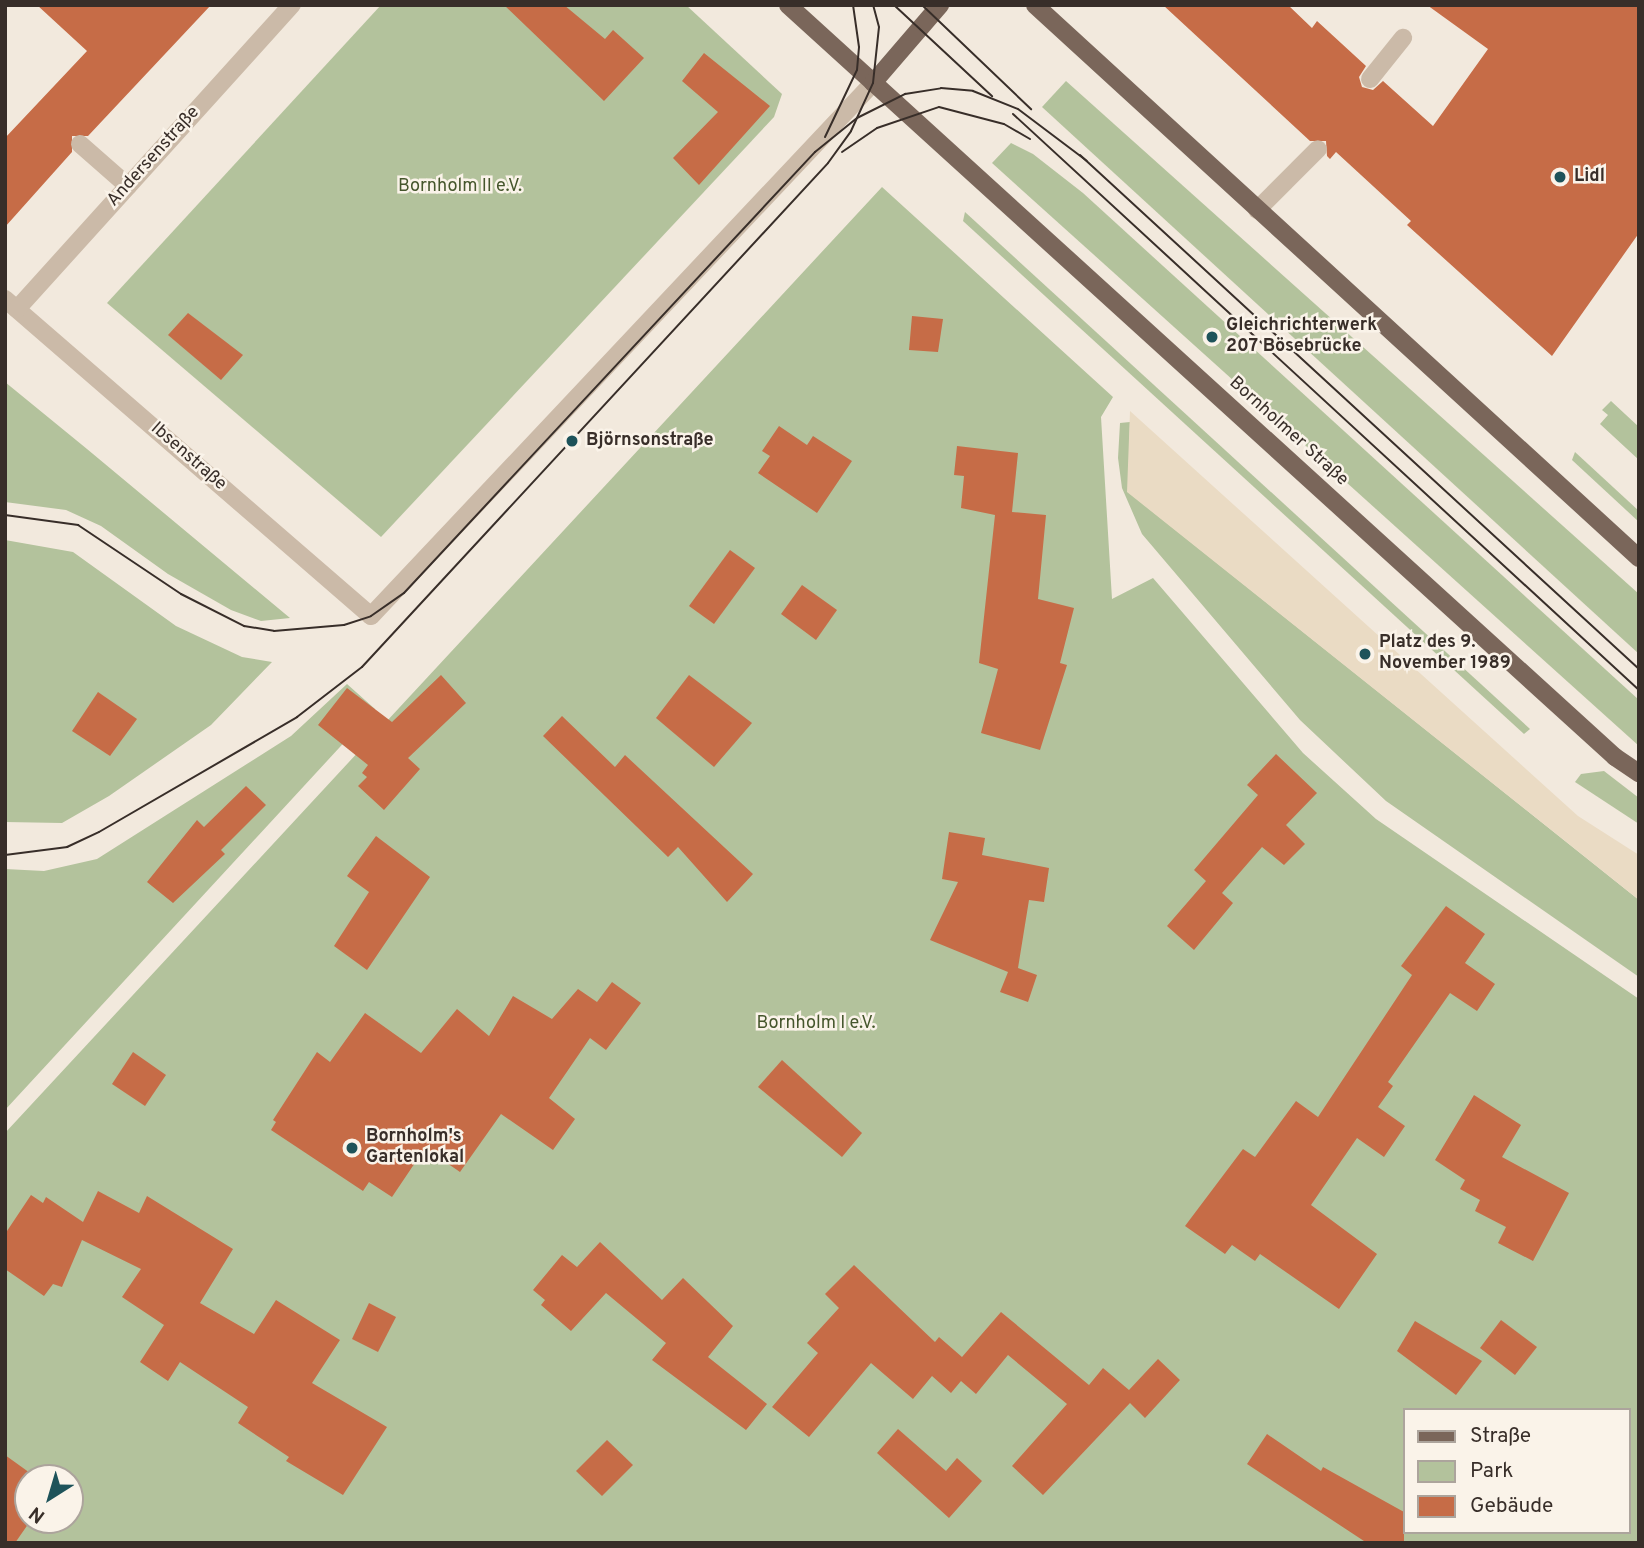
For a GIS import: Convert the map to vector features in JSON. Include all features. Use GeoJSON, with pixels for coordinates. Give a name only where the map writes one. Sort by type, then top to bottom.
{"type":"FeatureCollection","features":[{"type":"Feature","properties":{"kind":"main road","name":"Bornholmer Straße"},"geometry":{"type":"LineString","coordinates":[[788,5],[1615,757],[1639,773]]}},
{"type":"Feature","properties":{"kind":"main road"},"geometry":{"type":"LineString","coordinates":[[873,83],[940,5]]}},
{"type":"Feature","properties":{"kind":"main road"},"geometry":{"type":"LineString","coordinates":[[1035,5],[1639,558]]}},
{"type":"Feature","properties":{"kind":"street","name":"Andersenstraße"},"geometry":{"type":"LineString","coordinates":[[11,304],[128,186],[292,5]]}},
{"type":"Feature","properties":{"kind":"street"},"geometry":{"type":"LineString","coordinates":[[1370,79],[1403,38]]}},
{"type":"Feature","properties":{"kind":"street","name":"Ibsenstraße"},"geometry":{"type":"LineString","coordinates":[[11,304],[371,616],[873,83]]}},
{"type":"Feature","properties":{"kind":"street"},"geometry":{"type":"LineString","coordinates":[[80,144],[128,186]]}},
{"type":"Feature","properties":{"kind":"street"},"geometry":{"type":"LineString","coordinates":[[1257,210],[1318,149]]}},
{"type":"Feature","properties":{"kind":"green space","name":"Bornholm II e.V."},"geometry":{"type":"Polygon","coordinates":[[[381,5],[686,5],[782,94],[774,117],[381,537],[107,303],[381,5]]]}},
{"type":"Feature","properties":{"kind":"green space"},"geometry":{"type":"Polygon","coordinates":[[[1066,81],[1639,594],[1639,654],[1042,107],[1066,81]]]}},
{"type":"Feature","properties":{"kind":"green space"},"geometry":{"type":"Polygon","coordinates":[[[1011,143],[1033,154],[1083,193],[1639,700],[1639,746],[992,163],[1011,143]]]}},
{"type":"Feature","properties":{"kind":"green space","name":"Bornholm I e.V."},"geometry":{"type":"Polygon","coordinates":[[[882,187],[1113,397],[1101,417],[1112,599],[1153,578],[1303,753],[1376,819],[1639,999],[1639,1543],[5,1543],[5,1133],[882,187]]]}},
{"type":"Feature","properties":{"kind":"green space"},"geometry":{"type":"Polygon","coordinates":[[[965,212],[1530,729],[1524,734],[963,221],[965,212]]]}},
{"type":"Feature","properties":{"kind":"green space"},"geometry":{"type":"Polygon","coordinates":[[[5,382],[290,618],[261,621],[231,610],[168,574],[101,526],[66,510],[5,502],[5,382]]]}},
{"type":"Feature","properties":{"kind":"green space"},"geometry":{"type":"Polygon","coordinates":[[[1611,401],[1639,427],[1639,460],[1600,424],[1608,415],[1602,410],[1611,401]]]}},
{"type":"Feature","properties":{"kind":"green space"},"geometry":{"type":"Polygon","coordinates":[[[1130,422],[1128,492],[1639,900],[1639,977],[1386,801],[1300,720],[1142,534],[1122,488],[1118,458],[1120,423],[1130,422]]]}},
{"type":"Feature","properties":{"kind":"green space"},"geometry":{"type":"Polygon","coordinates":[[[1575,452],[1639,511],[1639,522],[1572,460],[1575,452]]]}},
{"type":"Feature","properties":{"kind":"green space"},"geometry":{"type":"Polygon","coordinates":[[[5,540],[73,552],[176,626],[242,657],[272,662],[211,725],[109,796],[62,823],[5,822],[5,540]]]}},
{"type":"Feature","properties":{"kind":"green space"},"geometry":{"type":"Polygon","coordinates":[[[347,684],[375,709],[5,1110],[5,869],[44,871],[97,859],[291,736],[347,684]]]}},
{"type":"Feature","properties":{"kind":"green space"},"geometry":{"type":"Polygon","coordinates":[[[1604,771],[1639,798],[1639,824],[1575,782],[1581,774],[1604,771]]]}},
{"type":"Feature","properties":{"kind":"shaded area","name":"Platz des 9. November 1989"},"geometry":{"type":"Polygon","coordinates":[[[1130,411],[1578,816],[1639,855],[1639,900],[1127,492],[1130,411]]]}},
{"type":"Feature","properties":{"kind":"building"},"geometry":{"type":"Polygon","coordinates":[[[37,5],[211,5],[88,136],[72,136],[72,152],[5,227],[5,138],[87,51],[37,5]]]}},
{"type":"Feature","properties":{"kind":"building"},"geometry":{"type":"Polygon","coordinates":[[[504,5],[564,5],[605,39],[613,30],[644,58],[604,101],[504,5]]]}},
{"type":"Feature","properties":{"kind":"building"},"geometry":{"type":"Polygon","coordinates":[[[1163,5],[1288,5],[1312,28],[1317,21],[1366,66],[1359,77],[1362,87],[1373,90],[1383,81],[1433,126],[1488,49],[1427,5],[1639,5],[1639,233],[1552,356],[1407,225],[1411,221],[1336,152],[1330,159],[1327,156],[1326,141],[1310,141],[1163,5]]]}},
{"type":"Feature","properties":{"kind":"building"},"geometry":{"type":"Polygon","coordinates":[[[704,53],[770,106],[699,185],[673,158],[718,112],[682,81],[704,53]]]}},
{"type":"Feature","properties":{"kind":"building"},"geometry":{"type":"Polygon","coordinates":[[[188,313],[243,355],[221,380],[168,335],[188,313]]]}},
{"type":"Feature","properties":{"kind":"building"},"geometry":{"type":"Polygon","coordinates":[[[912,316],[943,319],[938,352],[909,350],[912,316]]]}},
{"type":"Feature","properties":{"kind":"building"},"geometry":{"type":"Polygon","coordinates":[[[779,426],[807,445],[813,436],[852,461],[817,513],[758,473],[770,456],[762,451],[779,426]]]}},
{"type":"Feature","properties":{"kind":"building"},"geometry":{"type":"Polygon","coordinates":[[[957,446],[1018,453],[1012,512],[1046,515],[1038,599],[1074,608],[1060,663],[1067,665],[1040,750],[981,733],[998,669],[979,663],[995,515],[961,508],[964,476],[954,475],[957,446]]]}},
{"type":"Feature","properties":{"kind":"building"},"geometry":{"type":"Polygon","coordinates":[[[730,550],[755,568],[714,624],[689,606],[730,550]]]}},
{"type":"Feature","properties":{"kind":"building"},"geometry":{"type":"Polygon","coordinates":[[[802,585],[837,610],[816,640],[781,614],[802,585]]]}},
{"type":"Feature","properties":{"kind":"building"},"geometry":{"type":"Polygon","coordinates":[[[441,675],[466,703],[408,758],[420,769],[384,810],[358,786],[367,777],[362,773],[368,765],[318,725],[347,688],[392,722],[441,675]]]}},
{"type":"Feature","properties":{"kind":"building"},"geometry":{"type":"Polygon","coordinates":[[[689,675],[752,723],[714,767],[656,718],[689,675]]]}},
{"type":"Feature","properties":{"kind":"building"},"geometry":{"type":"Polygon","coordinates":[[[98,692],[137,719],[110,756],[72,731],[98,692]]]}},
{"type":"Feature","properties":{"kind":"building"},"geometry":{"type":"Polygon","coordinates":[[[562,716],[615,767],[625,755],[753,874],[727,902],[678,847],[668,857],[543,736],[562,716]]]}},
{"type":"Feature","properties":{"kind":"building"},"geometry":{"type":"Polygon","coordinates":[[[1276,754],[1317,793],[1286,825],[1305,844],[1284,865],[1262,847],[1222,893],[1233,903],[1194,950],[1167,926],[1206,881],[1194,870],[1258,795],[1247,785],[1276,754]]]}},
{"type":"Feature","properties":{"kind":"building"},"geometry":{"type":"Polygon","coordinates":[[[246,786],[266,805],[221,850],[225,854],[173,903],[147,882],[197,820],[204,827],[246,786]]]}},
{"type":"Feature","properties":{"kind":"building"},"geometry":{"type":"Polygon","coordinates":[[[949,832],[985,838],[982,855],[1049,868],[1044,902],[1029,900],[1018,968],[1037,975],[1028,1002],[1000,992],[1008,972],[930,940],[958,882],[942,879],[949,832]]]}},
{"type":"Feature","properties":{"kind":"building"},"geometry":{"type":"Polygon","coordinates":[[[376,836],[430,877],[367,970],[334,946],[369,892],[347,876],[376,836]]]}},
{"type":"Feature","properties":{"kind":"building"},"geometry":{"type":"Polygon","coordinates":[[[1446,906],[1485,934],[1465,963],[1495,984],[1477,1011],[1450,993],[1388,1082],[1393,1086],[1378,1107],[1405,1126],[1384,1157],[1357,1138],[1311,1205],[1377,1254],[1339,1309],[1260,1254],[1255,1261],[1232,1245],[1225,1254],[1185,1226],[1243,1149],[1255,1157],[1296,1101],[1318,1117],[1412,975],[1401,966],[1446,906]]]}},
{"type":"Feature","properties":{"kind":"building"},"geometry":{"type":"Polygon","coordinates":[[[612,982],[641,1003],[606,1050],[590,1038],[549,1098],[575,1119],[553,1150],[501,1114],[460,1172],[425,1148],[392,1197],[369,1182],[363,1191],[271,1130],[276,1122],[273,1120],[317,1052],[330,1062],[365,1013],[421,1053],[457,1009],[489,1036],[513,996],[552,1019],[578,989],[597,1002],[612,982]]]}},
{"type":"Feature","properties":{"kind":"building"},"geometry":{"type":"Polygon","coordinates":[[[133,1052],[166,1075],[145,1106],[112,1084],[133,1052]]]}},
{"type":"Feature","properties":{"kind":"building"},"geometry":{"type":"Polygon","coordinates":[[[782,1060],[862,1133],[842,1157],[758,1087],[782,1060]]]}},
{"type":"Feature","properties":{"kind":"building"},"geometry":{"type":"Polygon","coordinates":[[[1474,1095],[1521,1125],[1502,1157],[1569,1193],[1533,1261],[1498,1243],[1506,1227],[1475,1211],[1480,1200],[1460,1189],[1465,1180],[1435,1160],[1474,1095]]]}},
{"type":"Feature","properties":{"kind":"building"},"geometry":{"type":"Polygon","coordinates":[[[98,1191],[139,1213],[147,1196],[233,1249],[200,1303],[254,1334],[276,1300],[340,1340],[312,1383],[387,1427],[343,1495],[286,1461],[289,1457],[238,1423],[248,1407],[180,1362],[168,1381],[140,1362],[164,1325],[122,1297],[141,1269],[82,1240],[62,1287],[53,1284],[44,1296],[5,1269],[5,1234],[31,1195],[43,1203],[46,1197],[83,1222],[98,1191]]]}},
{"type":"Feature","properties":{"kind":"building"},"geometry":{"type":"Polygon","coordinates":[[[600,1242],[662,1300],[683,1278],[733,1326],[708,1357],[767,1404],[746,1430],[652,1360],[666,1343],[606,1293],[571,1331],[541,1305],[545,1300],[533,1290],[562,1255],[577,1267],[600,1242]]]}},
{"type":"Feature","properties":{"kind":"building"},"geometry":{"type":"Polygon","coordinates":[[[854,1265],[935,1342],[939,1337],[962,1357],[1001,1312],[1089,1385],[1103,1368],[1129,1390],[1158,1359],[1180,1380],[1145,1418],[1130,1403],[1043,1495],[1012,1466],[1067,1404],[1008,1355],[976,1394],[961,1381],[951,1393],[932,1376],[913,1399],[871,1363],[809,1437],[772,1407],[818,1353],[807,1343],[839,1308],[825,1294],[854,1265]]]}},
{"type":"Feature","properties":{"kind":"building"},"geometry":{"type":"Polygon","coordinates":[[[369,1303],[396,1317],[378,1352],[352,1339],[369,1303]]]}},
{"type":"Feature","properties":{"kind":"building"},"geometry":{"type":"Polygon","coordinates":[[[1501,1320],[1537,1347],[1515,1375],[1480,1348],[1501,1320]]]}},
{"type":"Feature","properties":{"kind":"building"},"geometry":{"type":"Polygon","coordinates":[[[1415,1321],[1482,1361],[1456,1395],[1397,1351],[1415,1321]]]}},
{"type":"Feature","properties":{"kind":"building"},"geometry":{"type":"Polygon","coordinates":[[[898,1429],[946,1471],[957,1458],[982,1481],[949,1518],[877,1453],[898,1429]]]}},
{"type":"Feature","properties":{"kind":"building"},"geometry":{"type":"Polygon","coordinates":[[[1267,1434],[1321,1471],[1323,1467],[1402,1511],[1404,1543],[1367,1543],[1247,1464],[1267,1434]]]}},
{"type":"Feature","properties":{"kind":"building"},"geometry":{"type":"Polygon","coordinates":[[[607,1440],[633,1465],[602,1496],[576,1471],[607,1440]]]}},
{"type":"Feature","properties":{"kind":"building"},"geometry":{"type":"Polygon","coordinates":[[[5,1455],[18,1464],[14,1464],[14,1534],[21,1534],[15,1543],[5,1543],[5,1455]]]}},
{"type":"Feature","properties":{"kind":"tram line"},"geometry":{"type":"LineString","coordinates":[[825,137],[857,70],[859,47],[853,5]]}},
{"type":"Feature","properties":{"kind":"tram line"},"geometry":{"type":"LineString","coordinates":[[5,855],[67,847],[99,832],[297,717],[362,667],[828,163],[851,131],[873,83],[879,27],[873,5]]}},
{"type":"Feature","properties":{"kind":"tram line"},"geometry":{"type":"LineString","coordinates":[[894,5],[992,96]]}},
{"type":"Feature","properties":{"kind":"tram line"},"geometry":{"type":"LineString","coordinates":[[922,5],[1031,109]]}},
{"type":"Feature","properties":{"kind":"tram line"},"geometry":{"type":"LineString","coordinates":[[5,515],[78,525],[181,594],[244,626],[274,631],[344,625],[371,616],[404,593],[815,152],[857,118],[905,94],[941,88],[973,91],[1018,109],[1087,161]]}},
{"type":"Feature","properties":{"kind":"tram line"},"geometry":{"type":"LineString","coordinates":[[842,152],[877,128],[939,107],[1004,124],[1030,139]]}},
{"type":"Feature","properties":{"kind":"tram line"},"geometry":{"type":"LineString","coordinates":[[1013,114],[1639,690]]}},
{"type":"Feature","properties":{"kind":"tram line"},"geometry":{"type":"LineString","coordinates":[[1080,155],[1639,669]]}},
{"type":"Feature","properties":{"kind":"place","name":"Lidl"},"geometry":{"type":"Point","coordinates":[1560,177]}},
{"type":"Feature","properties":{"kind":"place","name":"Gleichrichterwerk 207 Bösebrücke"},"geometry":{"type":"Point","coordinates":[1212,337]}},
{"type":"Feature","properties":{"kind":"place","name":"Björnsonstraße"},"geometry":{"type":"Point","coordinates":[572,441]}},
{"type":"Feature","properties":{"kind":"place","name":"Platz des 9. November 1989"},"geometry":{"type":"Point","coordinates":[1365,654]}},
{"type":"Feature","properties":{"kind":"place","name":"Bornholm's Gartenlokal"},"geometry":{"type":"Point","coordinates":[352,1148]}}]}
